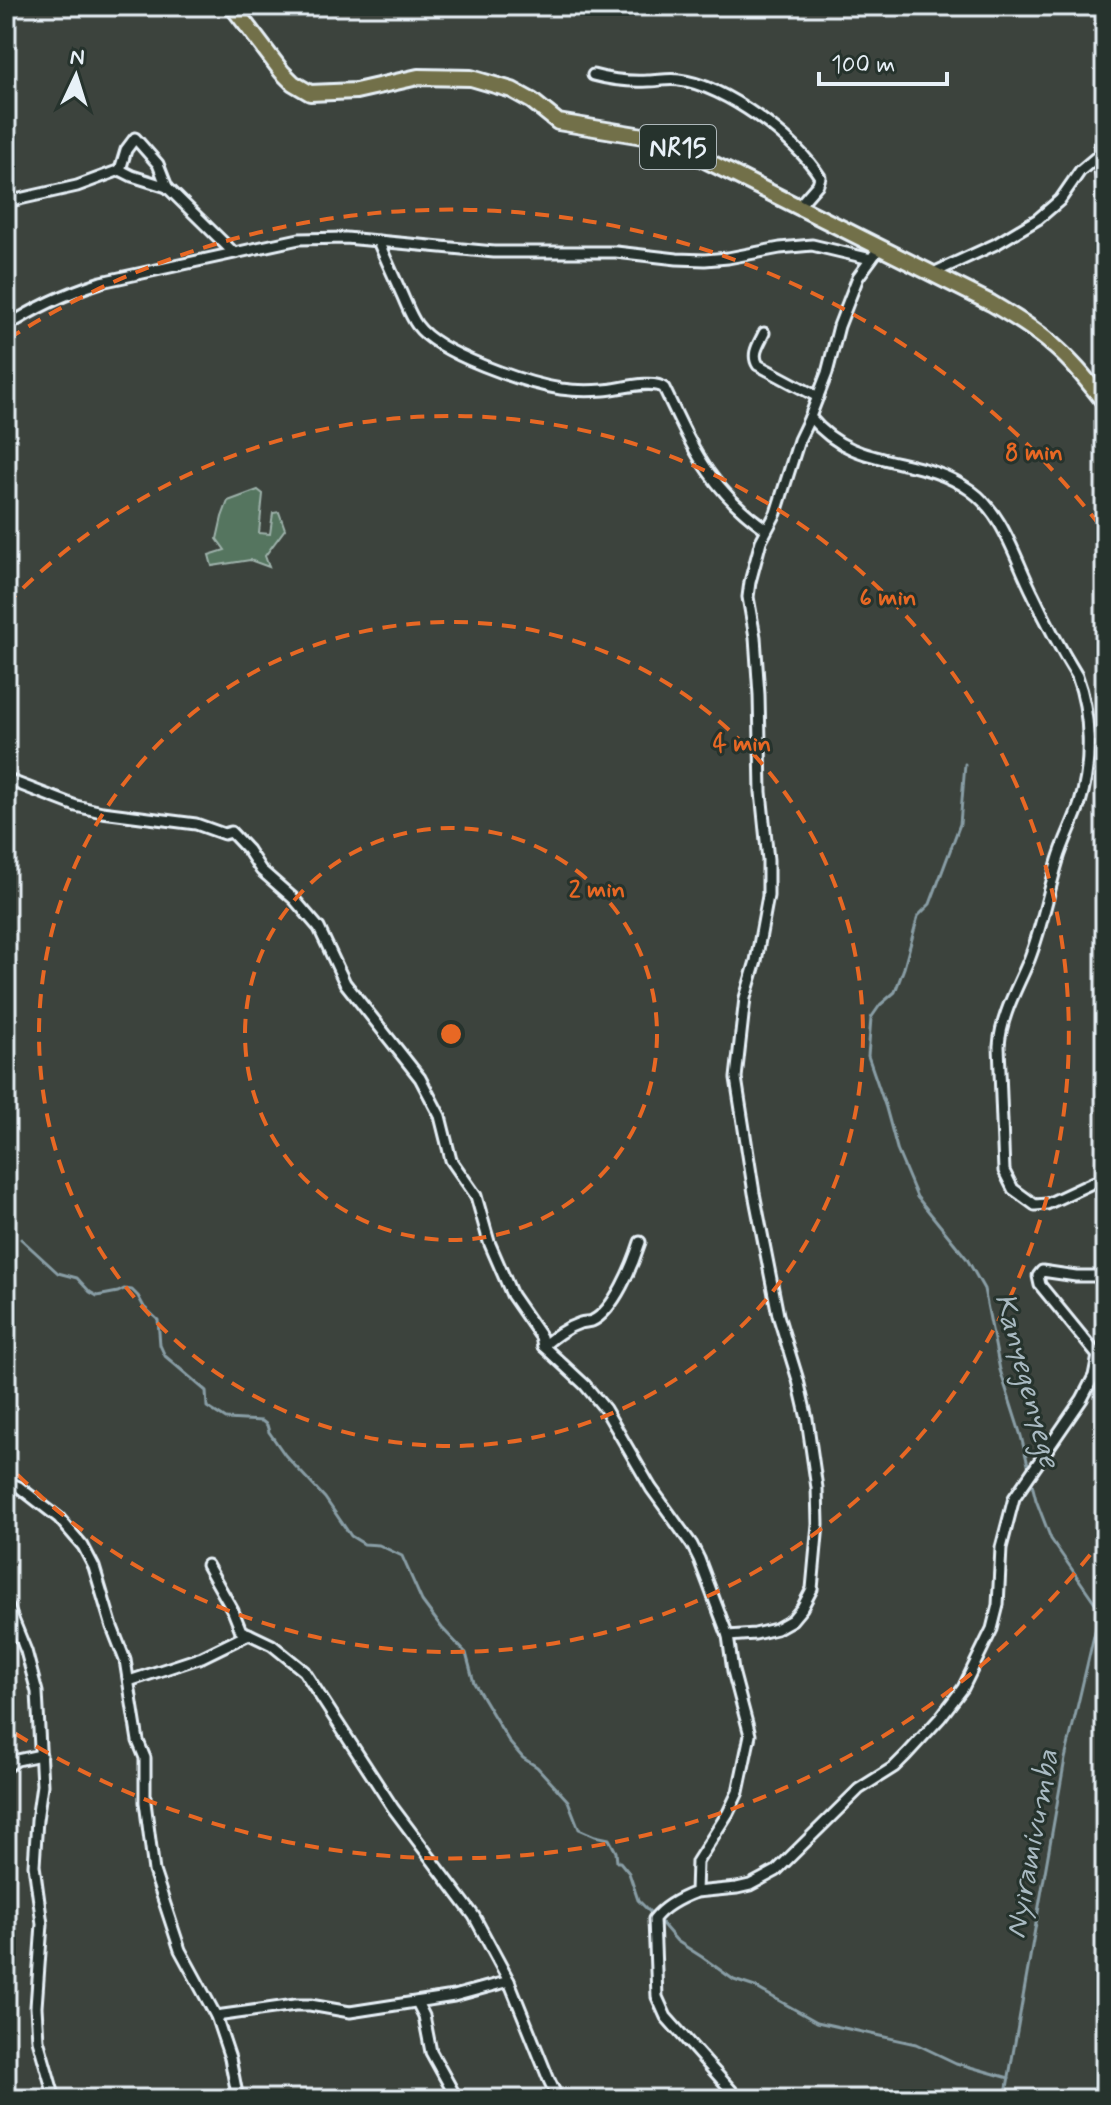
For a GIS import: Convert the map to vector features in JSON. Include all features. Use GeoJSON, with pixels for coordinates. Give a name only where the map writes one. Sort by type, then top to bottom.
{"type":"FeatureCollection","features":[{"type":"Feature","properties":{"kind":"highway","name":"NR15"},"geometry":{"type":"LineString","coordinates":[[232,6],[282,72],[310,93],[356,91],[418,77],[471,78],[492,83],[532,101],[558,122],[649,137],[683,149],[797,208],[875,253],[933,273],[991,303],[1036,331],[1072,363],[1105,403]]}},
{"type":"Feature","properties":{"kind":"street"},"geometry":{"type":"LineString","coordinates":[[1104,6],[1105,69]]}},
{"type":"Feature","properties":{"kind":"street"},"geometry":{"type":"LineString","coordinates":[[593,75],[616,80],[679,79],[696,83],[757,117],[791,142],[820,177],[818,184],[797,208]]}},
{"type":"Feature","properties":{"kind":"street"},"geometry":{"type":"LineString","coordinates":[[1105,94],[1099,155],[1105,223]]}},
{"type":"Feature","properties":{"kind":"street"},"geometry":{"type":"LineString","coordinates":[[120,170],[126,150],[135,138],[158,164],[167,187],[233,252]]}},
{"type":"Feature","properties":{"kind":"street"},"geometry":{"type":"LineString","coordinates":[[933,273],[996,244],[1038,219],[1060,200],[1080,171],[1099,155]]}},
{"type":"Feature","properties":{"kind":"street"},"geometry":{"type":"LineString","coordinates":[[6,202],[63,190],[120,170],[167,187]]}},
{"type":"Feature","properties":{"kind":"street"},"geometry":{"type":"LineString","coordinates":[[6,327],[26,313],[72,291],[101,282],[299,239],[346,238],[494,252],[616,252],[705,260],[812,245],[875,253],[858,277],[839,326],[827,373],[799,440],[776,513],[766,529],[753,568],[748,597],[755,637],[759,695],[768,896],[756,961],[745,998],[736,1078],[778,1315],[807,1419],[817,1488],[818,1524],[812,1589],[802,1608],[792,1620],[776,1629],[728,1636]]}},
{"type":"Feature","properties":{"kind":"street"},"geometry":{"type":"LineString","coordinates":[[378,241],[415,324],[457,354],[560,389],[607,390],[660,384],[707,472],[736,506],[766,529]]}},
{"type":"Feature","properties":{"kind":"street"},"geometry":{"type":"LineString","coordinates":[[764,333],[754,353],[758,365],[818,397]]}},
{"type":"Feature","properties":{"kind":"street"},"geometry":{"type":"LineString","coordinates":[[810,417],[845,447],[875,458],[917,466],[959,483],[979,497],[990,508],[1014,552],[1032,594],[1082,688],[1087,730],[1084,787],[1058,860],[1034,946],[1002,1027],[999,1046],[1003,1162],[1010,1186],[1030,1203],[1039,1206],[1105,1177]]}},
{"type":"Feature","properties":{"kind":"street"},"geometry":{"type":"LineString","coordinates":[[6,779],[76,806],[196,824],[224,834],[231,832],[261,870],[294,899],[319,928],[345,983],[420,1078],[440,1116],[451,1160],[476,1196],[489,1242],[512,1295],[541,1337],[543,1346],[585,1385],[605,1409],[651,1488],[692,1545],[728,1636],[733,1671],[750,1735],[738,1792],[697,1862],[696,1892]]}},
{"type":"Feature","properties":{"kind":"street"},"geometry":{"type":"LineString","coordinates":[[543,1346],[560,1332],[592,1321],[606,1310],[631,1269],[640,1242]]}},
{"type":"Feature","properties":{"kind":"street"},"geometry":{"type":"LineString","coordinates":[[739,2099],[666,2017],[657,1997],[654,1919],[665,1907],[696,1892],[750,1885],[776,1871],[859,1789],[894,1767],[940,1718],[963,1688],[992,1629],[998,1605],[1001,1548],[1014,1498],[1082,1399],[1102,1353],[1040,1285],[1038,1276],[1042,1271],[1105,1276]]}},
{"type":"Feature","properties":{"kind":"street"},"geometry":{"type":"LineString","coordinates":[[6,1482],[36,1498],[59,1518],[83,1546],[94,1567],[125,1660],[138,1741],[145,1758],[145,1802],[154,1871],[180,1950],[216,2016],[230,2058],[238,2099]]}},
{"type":"Feature","properties":{"kind":"street"},"geometry":{"type":"LineString","coordinates":[[207,1565],[228,1600],[241,1631],[272,1645],[304,1671],[393,1808],[474,1916],[509,1981],[558,2099]]}},
{"type":"Feature","properties":{"kind":"street"},"geometry":{"type":"LineString","coordinates":[[6,1602],[31,1665],[37,1692],[42,1785],[34,1865],[42,1924],[36,2007],[38,2040],[55,2099]]}},
{"type":"Feature","properties":{"kind":"street"},"geometry":{"type":"LineString","coordinates":[[129,1681],[202,1657],[249,1634]]}},
{"type":"Feature","properties":{"kind":"street"},"geometry":{"type":"LineString","coordinates":[[6,1767],[17,1760],[41,1755]]}},
{"type":"Feature","properties":{"kind":"street"},"geometry":{"type":"LineString","coordinates":[[216,2016],[310,2005],[350,2012],[454,1996],[509,1981]]}},
{"type":"Feature","properties":{"kind":"street"},"geometry":{"type":"LineString","coordinates":[[417,2002],[424,2016],[431,2052],[457,2099]]}},
{"type":"Feature","properties":{"kind":"green space"},"geometry":{"type":"Polygon","coordinates":[[[258,490],[263,494],[259,533],[270,534],[273,513],[279,512],[285,529],[265,556],[269,567],[250,560],[212,566],[209,555],[225,550],[217,539],[228,501],[258,490]]]}},
{"type":"Feature","properties":{"kind":"waterway","name":"Kanyegenyege"},"geometry":{"type":"LineString","coordinates":[[965,764],[960,824],[930,904],[918,916],[895,992],[871,1018],[868,1056],[898,1152],[917,1197],[967,1259],[984,1289],[1000,1370],[1030,1473]]}},
{"type":"Feature","properties":{"kind":"waterway"},"geometry":{"type":"LineString","coordinates":[[21,1239],[58,1273],[77,1278],[97,1296],[132,1290],[158,1320],[160,1345],[165,1356],[206,1391],[207,1407],[226,1419],[262,1421],[285,1455],[325,1498],[351,1536],[364,1544],[379,1545],[402,1556],[422,1601],[466,1653],[474,1683],[510,1743],[568,1801],[579,1829],[609,1839],[617,1862],[629,1873],[638,1900],[653,1915]]}},
{"type":"Feature","properties":{"kind":"waterway","name":"Kanyegenyege"},"geometry":{"type":"LineString","coordinates":[[1031,1480],[1051,1539],[1100,1610]]}},
{"type":"Feature","properties":{"kind":"waterway","name":"Nyiramivumba"},"geometry":{"type":"LineString","coordinates":[[1005,2099],[1065,1759],[1105,1598]]}},
{"type":"Feature","properties":{"kind":"waterway"},"geometry":{"type":"LineString","coordinates":[[659,1920],[677,1941],[734,1980],[755,1987],[817,2022],[916,2044],[956,2063],[1009,2078]]}}]}
